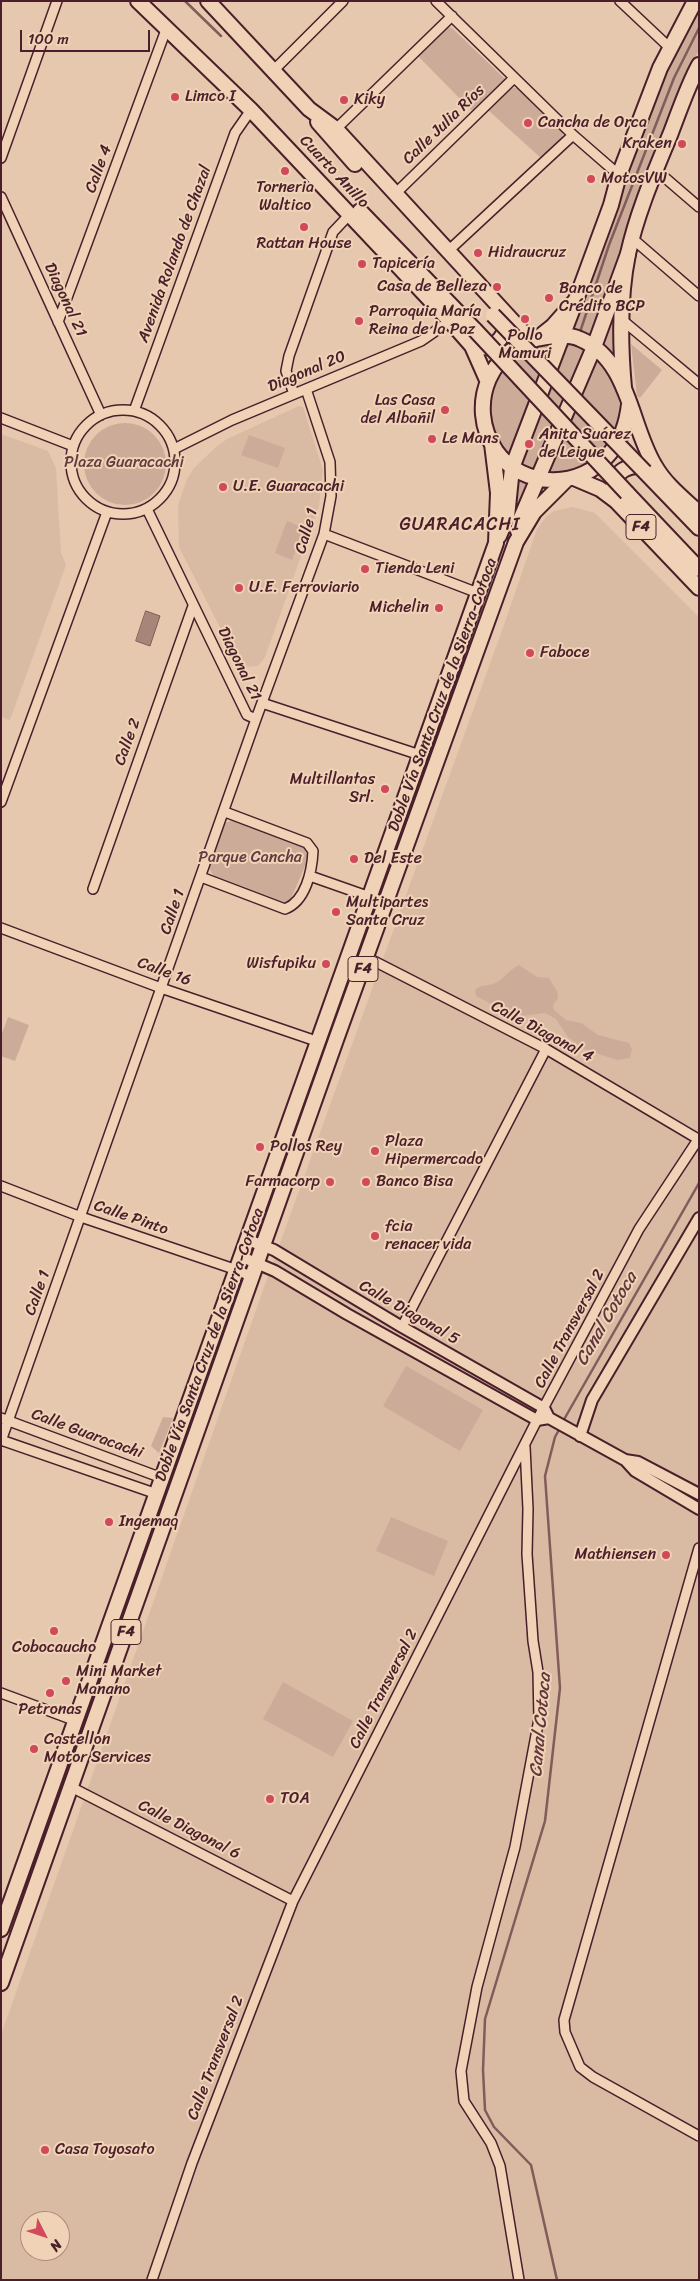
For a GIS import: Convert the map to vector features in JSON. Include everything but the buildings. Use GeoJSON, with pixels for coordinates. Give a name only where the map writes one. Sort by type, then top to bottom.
{"type":"FeatureCollection","features":[{"type":"Feature","properties":{"kind":"main road","name":"Cuarto Anillo"},"geometry":{"type":"LineString","coordinates":[[138,1],[251,110],[450,321],[472,346],[487,380]]}},
{"type":"Feature","properties":{"kind":"main road"},"geometry":{"type":"LineString","coordinates":[[496,543],[506,517],[512,468],[564,335],[611,205],[619,175],[670,48],[695,1]]}},
{"type":"Feature","properties":{"kind":"main road","name":"Cuarto Anillo"},"geometry":{"type":"LineString","coordinates":[[214,3],[309,109],[336,129],[447,252],[496,311],[534,339]]}},
{"type":"Feature","properties":{"kind":"main road"},"geometry":{"type":"LineString","coordinates":[[516,542],[520,518],[594,347],[656,170],[697,75]]}},
{"type":"Feature","properties":{"kind":"main road"},"geometry":{"type":"LineString","coordinates":[[309,109],[329,136],[650,470],[699,528]]}},
{"type":"Feature","properties":{"kind":"main road"},"geometry":{"type":"LineString","coordinates":[[251,110],[308,159],[475,330],[621,497],[699,569]]}},
{"type":"Feature","properties":{"kind":"main road"},"geometry":{"type":"LineString","coordinates":[[624,388],[621,357],[621,319],[628,254]]}},
{"type":"Feature","properties":{"kind":"main road"},"geometry":{"type":"LineString","coordinates":[[534,339],[553,326],[576,300]]}},
{"type":"Feature","properties":{"kind":"main road"},"geometry":{"type":"LineString","coordinates":[[472,346],[488,347],[501,339],[506,324],[505,316],[496,311]]}},
{"type":"Feature","properties":{"kind":"main road","name":"F4"},"geometry":{"type":"LineString","coordinates":[[629,404],[627,421],[611,452],[594,469],[570,478],[550,480],[536,479],[512,468],[492,444],[485,429],[482,409],[487,380],[503,357],[514,347],[534,339],[564,335],[580,338],[594,347],[616,371],[624,388],[650,470],[699,513]]}},
{"type":"Feature","properties":{"kind":"main road","name":"Doble Vía Santa Cruz de la Sierra-Cotoca"},"geometry":{"type":"LineString","coordinates":[[1,1929],[496,543],[498,493],[492,444]]}},
{"type":"Feature","properties":{"kind":"main road"},"geometry":{"type":"LineString","coordinates":[[621,497],[613,485],[620,472],[634,465],[650,470]]}},
{"type":"Feature","properties":{"kind":"main road","name":"F4"},"geometry":{"type":"LineString","coordinates":[[570,478],[621,497],[699,588]]}},
{"type":"Feature","properties":{"kind":"main road","name":"Doble Vía Santa Cruz de la Sierra-Cotoca"},"geometry":{"type":"LineString","coordinates":[[1,1983],[516,542],[534,512],[570,478]]}},
{"type":"Feature","properties":{"kind":"street"},"geometry":{"type":"LineString","coordinates":[[1,158],[57,1]]}},
{"type":"Feature","properties":{"kind":"street"},"geometry":{"type":"LineString","coordinates":[[274,70],[343,1]]}},
{"type":"Feature","properties":{"kind":"street"},"geometry":{"type":"LineString","coordinates":[[436,1],[573,135],[619,175]]}},
{"type":"Feature","properties":{"kind":"street"},"geometry":{"type":"LineString","coordinates":[[620,1],[670,48]]}},
{"type":"Feature","properties":{"kind":"street"},"geometry":{"type":"LineString","coordinates":[[336,129],[452,16]]}},
{"type":"Feature","properties":{"kind":"street","name":"Calle 4"},"geometry":{"type":"LineString","coordinates":[[58,322],[167,27]]}},
{"type":"Feature","properties":{"kind":"street","name":"Calle Julia Ríos"},"geometry":{"type":"LineString","coordinates":[[395,194],[514,78]]}},
{"type":"Feature","properties":{"kind":"street","name":"Avenida Rolando de Chazal"},"geometry":{"type":"LineString","coordinates":[[134,411],[235,133],[251,110]]}},
{"type":"Feature","properties":{"kind":"street"},"geometry":{"type":"LineString","coordinates":[[447,252],[573,135]]}},
{"type":"Feature","properties":{"kind":"street"},"geometry":{"type":"LineString","coordinates":[[656,170],[699,207]]}},
{"type":"Feature","properties":{"kind":"street","name":"Diagonal 21"},"geometry":{"type":"LineString","coordinates":[[1,197],[101,415]]}},
{"type":"Feature","properties":{"kind":"street"},"geometry":{"type":"LineString","coordinates":[[294,394],[286,371],[289,356],[333,232],[350,214]]}},
{"type":"Feature","properties":{"kind":"street"},"geometry":{"type":"LineString","coordinates":[[633,239],[699,296]]}},
{"type":"Feature","properties":{"kind":"street"},"geometry":{"type":"LineString","coordinates":[[621,319],[699,384]]}},
{"type":"Feature","properties":{"kind":"street","name":"Diagonal 20"},"geometry":{"type":"LineString","coordinates":[[174,449],[232,420],[421,341],[450,321]]}},
{"type":"Feature","properties":{"kind":"street","name":"Calle 1"},"geometry":{"type":"LineString","coordinates":[[1,1440],[5,1420],[81,1216],[225,812],[262,702],[324,534],[331,496],[330,462],[306,389]]}},
{"type":"Feature","properties":{"kind":"street"},"geometry":{"type":"LineString","coordinates":[[123,410],[134,411],[148,416],[160,424],[169,436],[174,449],[176,467],[171,484],[161,498],[147,509],[127,514],[107,512],[89,502],[76,486],[71,460],[73,446],[84,428],[101,415],[123,410]]}},
{"type":"Feature","properties":{"kind":"street"},"geometry":{"type":"LineString","coordinates":[[1,418],[73,446]]}},
{"type":"Feature","properties":{"kind":"street","name":"Diagonal 21"},"geometry":{"type":"LineString","coordinates":[[147,509],[247,715],[256,719]]}},
{"type":"Feature","properties":{"kind":"street"},"geometry":{"type":"LineString","coordinates":[[1,802],[107,512]]}},
{"type":"Feature","properties":{"kind":"street"},"geometry":{"type":"LineString","coordinates":[[324,534],[478,593]]}},
{"type":"Feature","properties":{"kind":"street","name":"Calle 2"},"geometry":{"type":"LineString","coordinates":[[93,889],[194,606]]}},
{"type":"Feature","properties":{"kind":"street"},"geometry":{"type":"LineString","coordinates":[[262,702],[420,756]]}},
{"type":"Feature","properties":{"kind":"street"},"geometry":{"type":"LineString","coordinates":[[201,877],[285,909],[292,906],[310,876],[313,851],[307,843],[225,812]]}},
{"type":"Feature","properties":{"kind":"street"},"geometry":{"type":"LineString","coordinates":[[310,876],[387,902]]}},
{"type":"Feature","properties":{"kind":"street","name":"Calle 16"},"geometry":{"type":"LineString","coordinates":[[1,928],[162,988],[319,1042]]}},
{"type":"Feature","properties":{"kind":"street","name":"Calle Diagonal 4"},"geometry":{"type":"LineString","coordinates":[[368,958],[546,1049],[698,1138]]}},
{"type":"Feature","properties":{"kind":"street"},"geometry":{"type":"LineString","coordinates":[[402,1327],[546,1049]]}},
{"type":"Feature","properties":{"kind":"street","name":"Calle Transversal 2"},"geometry":{"type":"LineString","coordinates":[[548,1415],[639,1229],[698,1138]]}},
{"type":"Feature","properties":{"kind":"street","name":"Calle Pinto"},"geometry":{"type":"LineString","coordinates":[[1,1186],[81,1216],[239,1264],[252,1277]]}},
{"type":"Feature","properties":{"kind":"street"},"geometry":{"type":"LineString","coordinates":[[580,1436],[592,1400],[699,1218]]}},
{"type":"Feature","properties":{"kind":"street","name":"Calle Diagonal 5"},"geometry":{"type":"LineString","coordinates":[[248,1240],[264,1245],[548,1415],[569,1430],[626,1460],[638,1462],[699,1494]]}},
{"type":"Feature","properties":{"kind":"street","name":"Calle Diagonal 5"},"geometry":{"type":"LineString","coordinates":[[239,1264],[257,1263],[537,1420]]}},
{"type":"Feature","properties":{"kind":"street"},"geometry":{"type":"LineString","coordinates":[[537,1420],[548,1415]]}},
{"type":"Feature","properties":{"kind":"street","name":"Calle Guaracachi"},"geometry":{"type":"LineString","coordinates":[[5,1420],[162,1478]]}},
{"type":"Feature","properties":{"kind":"street","name":"Calle Transversal 2"},"geometry":{"type":"LineString","coordinates":[[152,2280],[192,2163],[293,1900],[537,1420]]}},
{"type":"Feature","properties":{"kind":"street","name":"Calle Guaracachi"},"geometry":{"type":"LineString","coordinates":[[1,1440],[157,1494]]}},
{"type":"Feature","properties":{"kind":"street"},"geometry":{"type":"LineString","coordinates":[[519,2280],[500,2166],[491,2143],[464,2100],[461,2071],[477,1987],[524,1806],[538,1719],[538,1672],[532,1633],[527,1554],[528,1509],[525,1445]]}},
{"type":"Feature","properties":{"kind":"street","name":"Calle Diagonal 5"},"geometry":{"type":"LineString","coordinates":[[626,1460],[635,1471],[699,1509]]}},
{"type":"Feature","properties":{"kind":"street"},"geometry":{"type":"LineString","coordinates":[[699,1548],[564,2020],[565,2032],[580,2067],[593,2077],[699,2136]]}},
{"type":"Feature","properties":{"kind":"street"},"geometry":{"type":"LineString","coordinates":[[1,1693],[76,1721]]}},
{"type":"Feature","properties":{"kind":"street","name":"Calle Diagonal 6"},"geometry":{"type":"LineString","coordinates":[[71,1787],[293,1900]]}},
{"type":"Feature","properties":{"kind":"shaded area"},"geometry":{"type":"Polygon","coordinates":[[[299,406],[303,407],[323,470],[319,506],[265,657],[258,666],[246,667],[237,661],[179,547],[178,505],[187,479],[194,468],[215,448],[227,439],[299,406]]]}},
{"type":"Feature","properties":{"kind":"shaded area"},"geometry":{"type":"Polygon","coordinates":[[[1,434],[48,451],[56,468],[61,553],[66,565],[10,720],[1,717],[1,434]]]}},
{"type":"Feature","properties":{"kind":"shaded area"},"geometry":{"type":"Polygon","coordinates":[[[573,507],[595,513],[699,617],[699,2280],[1,2280],[1,2035],[263,1290],[537,529],[546,517],[554,511],[573,507]]]}},
{"type":"Feature","properties":{"kind":"shaded area"},"geometry":{"type":"Polygon","coordinates":[[[146,611],[160,616],[150,646],[136,641],[146,611]]]}},
{"type":"Feature","properties":{"kind":"green space"},"geometry":{"type":"Polygon","coordinates":[[[699,11],[699,50],[683,83],[592,338],[573,329],[620,197],[629,160],[670,62],[699,11]]]}},
{"type":"Feature","properties":{"kind":"green space"},"geometry":{"type":"Polygon","coordinates":[[[448,27],[452,28],[505,79],[473,112],[418,56],[448,27]]]}},
{"type":"Feature","properties":{"kind":"green space"},"geometry":{"type":"Polygon","coordinates":[[[510,88],[517,88],[563,132],[562,138],[542,159],[488,110],[510,88]]]}},
{"type":"Feature","properties":{"kind":"green space"},"geometry":{"type":"Polygon","coordinates":[[[616,308],[614,359],[599,344],[616,308]]]}},
{"type":"Feature","properties":{"kind":"green space"},"geometry":{"type":"Polygon","coordinates":[[[555,343],[510,455],[494,432],[490,418],[489,404],[496,378],[504,366],[524,350],[555,343]]]}},
{"type":"Feature","properties":{"kind":"green space"},"geometry":{"type":"Polygon","coordinates":[[[568,344],[587,351],[533,469],[519,462],[568,344]]]}},
{"type":"Feature","properties":{"kind":"green space"},"geometry":{"type":"Polygon","coordinates":[[[631,344],[662,370],[640,398],[637,396],[631,344]]]}},
{"type":"Feature","properties":{"kind":"green space"},"geometry":{"type":"Polygon","coordinates":[[[595,358],[612,379],[617,389],[619,414],[615,434],[604,452],[589,465],[567,472],[544,472],[595,358]]]}},
{"type":"Feature","properties":{"kind":"green space","name":"Plaza Guaracachi"},"geometry":{"type":"Polygon","coordinates":[[[125,423],[141,426],[154,435],[163,448],[166,464],[163,480],[154,493],[141,502],[125,505],[109,502],[96,493],[87,480],[84,464],[87,448],[96,435],[109,426],[125,423]]]}},
{"type":"Feature","properties":{"kind":"green space"},"geometry":{"type":"Polygon","coordinates":[[[249,435],[285,448],[278,468],[241,455],[249,435]]]}},
{"type":"Feature","properties":{"kind":"green space"},"geometry":{"type":"Polygon","coordinates":[[[516,475],[529,480],[511,530],[516,475]]]}},
{"type":"Feature","properties":{"kind":"green space"},"geometry":{"type":"Polygon","coordinates":[[[287,521],[305,528],[292,560],[275,553],[287,521]]]}},
{"type":"Feature","properties":{"kind":"green space","name":"Parque Cancha"},"geometry":{"type":"Polygon","coordinates":[[[233,820],[305,847],[309,857],[290,901],[284,902],[213,875],[209,868],[225,823],[233,820]]]}},
{"type":"Feature","properties":{"kind":"green space"},"geometry":{"type":"Polygon","coordinates":[[[519,965],[537,977],[549,978],[557,991],[558,998],[553,1005],[554,1010],[566,1020],[581,1023],[598,1035],[629,1043],[632,1049],[630,1058],[617,1060],[584,1049],[568,1037],[556,1019],[545,1013],[522,1016],[507,1012],[476,996],[475,990],[477,988],[496,983],[519,965]]]}},
{"type":"Feature","properties":{"kind":"green space"},"geometry":{"type":"Polygon","coordinates":[[[8,1017],[29,1025],[15,1061],[1,1056],[1,1036],[8,1017]]]}},
{"type":"Feature","properties":{"kind":"green space"},"geometry":{"type":"Polygon","coordinates":[[[406,1366],[483,1410],[460,1451],[383,1406],[406,1366]]]}},
{"type":"Feature","properties":{"kind":"green space"},"geometry":{"type":"Polygon","coordinates":[[[163,1417],[173,1418],[159,1453],[151,1446],[163,1417]]]}},
{"type":"Feature","properties":{"kind":"green space"},"geometry":{"type":"Polygon","coordinates":[[[391,1517],[448,1541],[434,1576],[376,1551],[391,1517]]]}},
{"type":"Feature","properties":{"kind":"green space"},"geometry":{"type":"Polygon","coordinates":[[[283,1682],[353,1721],[333,1757],[263,1719],[283,1682]]]}},
{"type":"Feature","properties":{"kind":"waterway"},"geometry":{"type":"LineString","coordinates":[[185,1],[221,36]]}},
{"type":"Feature","properties":{"kind":"waterway"},"geometry":{"type":"LineString","coordinates":[[581,329],[609,245],[674,78],[699,28]]}},
{"type":"Feature","properties":{"kind":"waterway","name":"Canal Cotoca"},"geometry":{"type":"LineString","coordinates":[[562,1423],[699,1183]]}},
{"type":"Feature","properties":{"kind":"waterway","name":"Canal Cotoca"},"geometry":{"type":"LineString","coordinates":[[557,2280],[531,2165],[494,2127],[485,2110],[483,2070],[485,2019],[545,1821],[560,1688],[545,1476],[555,1437],[560,1428]]}},
{"type":"Feature","properties":{"kind":"place","name":"Limco I"},"geometry":{"type":"Point","coordinates":[175,97]}},
{"type":"Feature","properties":{"kind":"place","name":"Kiky"},"geometry":{"type":"Point","coordinates":[344,100]}},
{"type":"Feature","properties":{"kind":"place","name":"Cancha de Orca"},"geometry":{"type":"Point","coordinates":[528,123]}},
{"type":"Feature","properties":{"kind":"place","name":"Kraken"},"geometry":{"type":"Point","coordinates":[682,144]}},
{"type":"Feature","properties":{"kind":"place","name":"Torneria Waltico"},"geometry":{"type":"Point","coordinates":[285,171]}},
{"type":"Feature","properties":{"kind":"place","name":"MotosVW"},"geometry":{"type":"Point","coordinates":[591,179]}},
{"type":"Feature","properties":{"kind":"place","name":"Rattan House"},"geometry":{"type":"Point","coordinates":[304,227]}},
{"type":"Feature","properties":{"kind":"place","name":"Hidraucruz"},"geometry":{"type":"Point","coordinates":[478,253]}},
{"type":"Feature","properties":{"kind":"place","name":"Tapicería"},"geometry":{"type":"Point","coordinates":[362,264]}},
{"type":"Feature","properties":{"kind":"place","name":"Casa de Belleza"},"geometry":{"type":"Point","coordinates":[497,287]}},
{"type":"Feature","properties":{"kind":"place","name":"Banco de Crédito BCP"},"geometry":{"type":"Point","coordinates":[549,298]}},
{"type":"Feature","properties":{"kind":"place","name":"Pollo Mamuri"},"geometry":{"type":"Point","coordinates":[525,319]}},
{"type":"Feature","properties":{"kind":"place","name":"Parroquia María Reina de la Paz"},"geometry":{"type":"Point","coordinates":[359,321]}},
{"type":"Feature","properties":{"kind":"place","name":"Las Casa del Albañil"},"geometry":{"type":"Point","coordinates":[445,410]}},
{"type":"Feature","properties":{"kind":"place","name":"Le Mans"},"geometry":{"type":"Point","coordinates":[432,439]}},
{"type":"Feature","properties":{"kind":"place","name":"Anita Suárez de Leigue"},"geometry":{"type":"Point","coordinates":[529,444]}},
{"type":"Feature","properties":{"kind":"place","name":"U.E. Guaracachi"},"geometry":{"type":"Point","coordinates":[223,487]}},
{"type":"Feature","properties":{"kind":"place","name":"Tienda Leni"},"geometry":{"type":"Point","coordinates":[365,569]}},
{"type":"Feature","properties":{"kind":"place","name":"U.E. Ferroviario"},"geometry":{"type":"Point","coordinates":[239,588]}},
{"type":"Feature","properties":{"kind":"place","name":"Michelin"},"geometry":{"type":"Point","coordinates":[439,608]}},
{"type":"Feature","properties":{"kind":"place","name":"Faboce"},"geometry":{"type":"Point","coordinates":[530,653]}},
{"type":"Feature","properties":{"kind":"place","name":"Multillantas Srl."},"geometry":{"type":"Point","coordinates":[385,789]}},
{"type":"Feature","properties":{"kind":"place","name":"Del Este"},"geometry":{"type":"Point","coordinates":[354,859]}},
{"type":"Feature","properties":{"kind":"place","name":"Multipartes Santa Cruz"},"geometry":{"type":"Point","coordinates":[336,912]}},
{"type":"Feature","properties":{"kind":"place","name":"Wisfupiku"},"geometry":{"type":"Point","coordinates":[326,964]}},
{"type":"Feature","properties":{"kind":"place","name":"Pollos Rey"},"geometry":{"type":"Point","coordinates":[260,1147]}},
{"type":"Feature","properties":{"kind":"place","name":"Plaza Hipermercado"},"geometry":{"type":"Point","coordinates":[375,1151]}},
{"type":"Feature","properties":{"kind":"place","name":"Farmacorp"},"geometry":{"type":"Point","coordinates":[330,1182]}},
{"type":"Feature","properties":{"kind":"place","name":"Banco Bisa"},"geometry":{"type":"Point","coordinates":[366,1182]}},
{"type":"Feature","properties":{"kind":"place","name":"fcia renacer vida"},"geometry":{"type":"Point","coordinates":[375,1236]}},
{"type":"Feature","properties":{"kind":"place","name":"Ingemaq"},"geometry":{"type":"Point","coordinates":[109,1522]}},
{"type":"Feature","properties":{"kind":"place","name":"Mathiensen"},"geometry":{"type":"Point","coordinates":[666,1555]}},
{"type":"Feature","properties":{"kind":"place","name":"Cobocaucho"},"geometry":{"type":"Point","coordinates":[54,1631]}},
{"type":"Feature","properties":{"kind":"place","name":"Mini Market Manano"},"geometry":{"type":"Point","coordinates":[66,1681]}},
{"type":"Feature","properties":{"kind":"place","name":"Petronas"},"geometry":{"type":"Point","coordinates":[50,1693]}},
{"type":"Feature","properties":{"kind":"place","name":"Castellon Motor Services"},"geometry":{"type":"Point","coordinates":[34,1749]}},
{"type":"Feature","properties":{"kind":"place","name":"TOA"},"geometry":{"type":"Point","coordinates":[270,1799]}},
{"type":"Feature","properties":{"kind":"place","name":"Casa Toyosato"},"geometry":{"type":"Point","coordinates":[45,2150]}},
{"type":"Feature","properties":{"kind":"district","name":"GUARACACHI"},"geometry":{"type":"Point","coordinates":[460,525]}}]}
